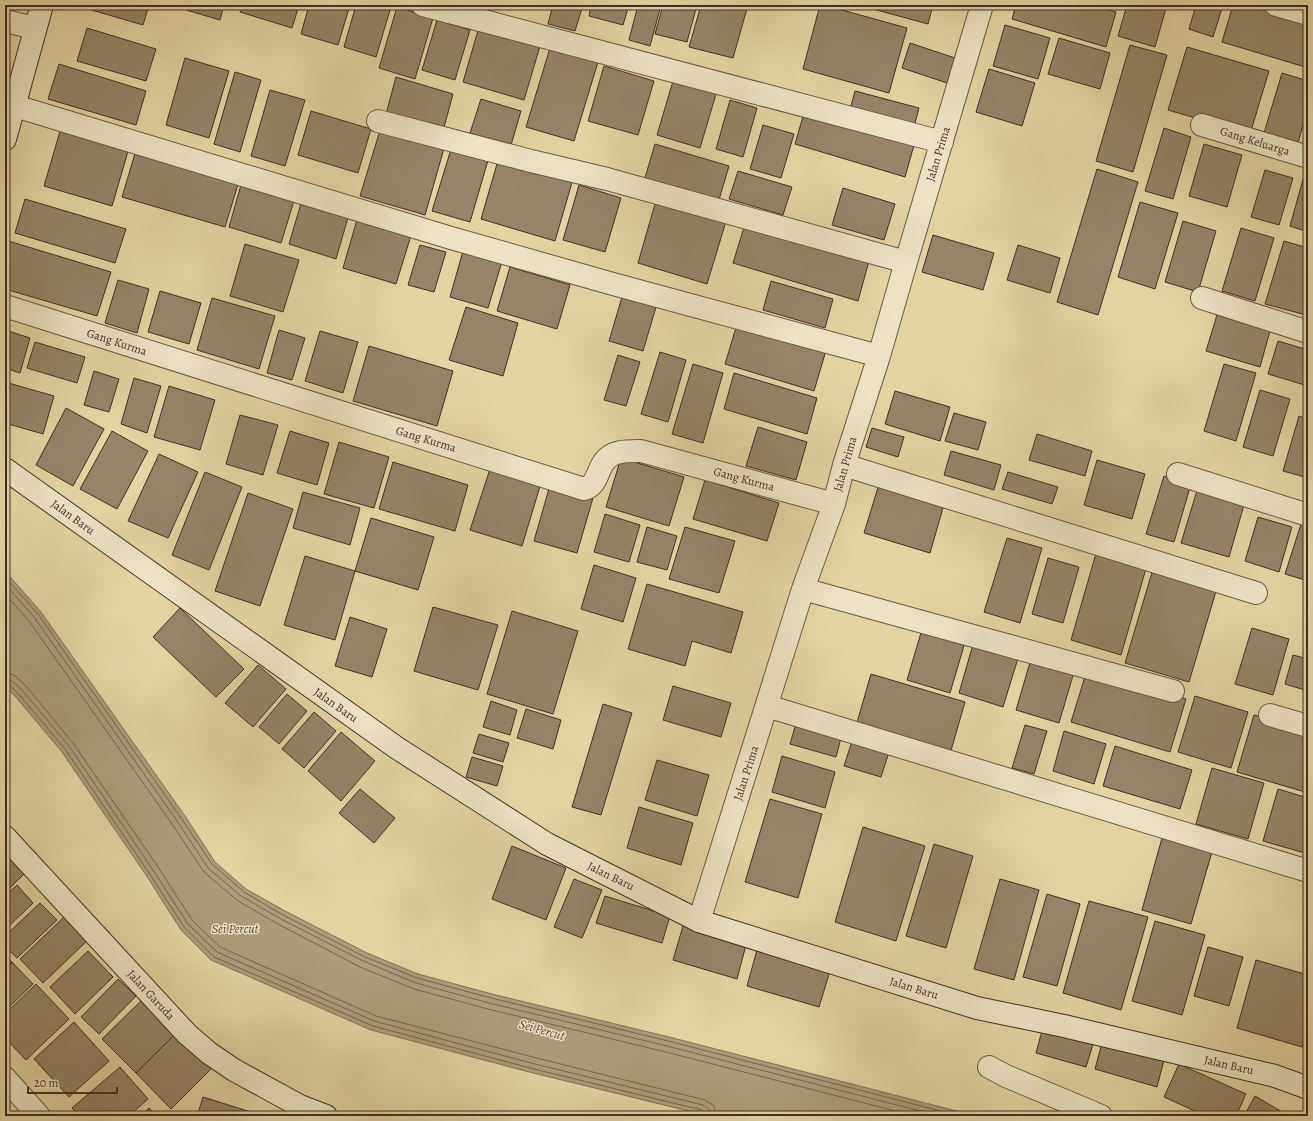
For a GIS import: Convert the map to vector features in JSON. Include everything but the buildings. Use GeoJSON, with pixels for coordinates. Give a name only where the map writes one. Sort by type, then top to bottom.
{"type":"FeatureCollection","features":[{"type":"Feature","properties":{"kind":"street"},"geometry":{"type":"LineString","coordinates":[[5,139],[42,5]]}},
{"type":"Feature","properties":{"kind":"street"},"geometry":{"type":"LineString","coordinates":[[423,5],[942,142]]}},
{"type":"Feature","properties":{"kind":"street","name":"Jalan Prima"},"geometry":{"type":"LineString","coordinates":[[699,921],[803,589],[834,504],[844,465],[879,356],[982,5]]}},
{"type":"Feature","properties":{"kind":"street"},"geometry":{"type":"LineString","coordinates":[[1276,5],[1308,14]]}},
{"type":"Feature","properties":{"kind":"street"},"geometry":{"type":"LineString","coordinates":[[5,21],[35,28]]}},
{"type":"Feature","properties":{"kind":"street"},"geometry":{"type":"LineString","coordinates":[[15,106],[451,238],[606,282],[879,356]]}},
{"type":"Feature","properties":{"kind":"street"},"geometry":{"type":"LineString","coordinates":[[378,121],[531,162],[607,179],[906,262]]}},
{"type":"Feature","properties":{"kind":"street","name":"Gang Keluarga"},"geometry":{"type":"LineString","coordinates":[[1202,125],[1308,157]]}},
{"type":"Feature","properties":{"kind":"street"},"geometry":{"type":"LineString","coordinates":[[1202,298],[1308,332]]}},
{"type":"Feature","properties":{"kind":"street","name":"Gang Kurma"},"geometry":{"type":"LineString","coordinates":[[5,306],[584,489],[588,488],[594,483],[604,462],[609,457],[622,452],[642,452],[834,504]]}},
{"type":"Feature","properties":{"kind":"street"},"geometry":{"type":"LineString","coordinates":[[844,465],[1256,593]]}},
{"type":"Feature","properties":{"kind":"street","name":"Jalan Baru"},"geometry":{"type":"LineString","coordinates":[[5,469],[397,748],[547,844],[699,921],[978,1008],[1064,1026],[1275,1076],[1308,1088]]}},
{"type":"Feature","properties":{"kind":"street"},"geometry":{"type":"LineString","coordinates":[[1178,474],[1308,515]]}},
{"type":"Feature","properties":{"kind":"street"},"geometry":{"type":"LineString","coordinates":[[803,589],[1173,691]]}},
{"type":"Feature","properties":{"kind":"street"},"geometry":{"type":"LineString","coordinates":[[767,706],[1308,871]]}},
{"type":"Feature","properties":{"kind":"street"},"geometry":{"type":"LineString","coordinates":[[1270,715],[1308,726]]}},
{"type":"Feature","properties":{"kind":"street","name":"Jalan Garuda"},"geometry":{"type":"LineString","coordinates":[[5,837],[187,1034],[209,1053],[234,1070],[300,1106],[326,1116]]}},
{"type":"Feature","properties":{"kind":"street"},"geometry":{"type":"LineString","coordinates":[[989,1067],[1006,1076],[1101,1116]]}},
{"type":"Feature","properties":{"kind":"street"},"geometry":{"type":"LineString","coordinates":[[5,1078],[39,1116]]}},
{"type":"Feature","properties":{"kind":"water","name":"Sei Percut"},"geometry":{"type":"Polygon","coordinates":[[[5,571],[41,612],[185,816],[215,862],[246,889],[285,911],[367,953],[418,974],[976,1116],[709,1116],[529,1072],[371,1030],[211,960],[181,930],[146,875],[62,752],[15,696],[5,687],[5,571]]]}}]}
